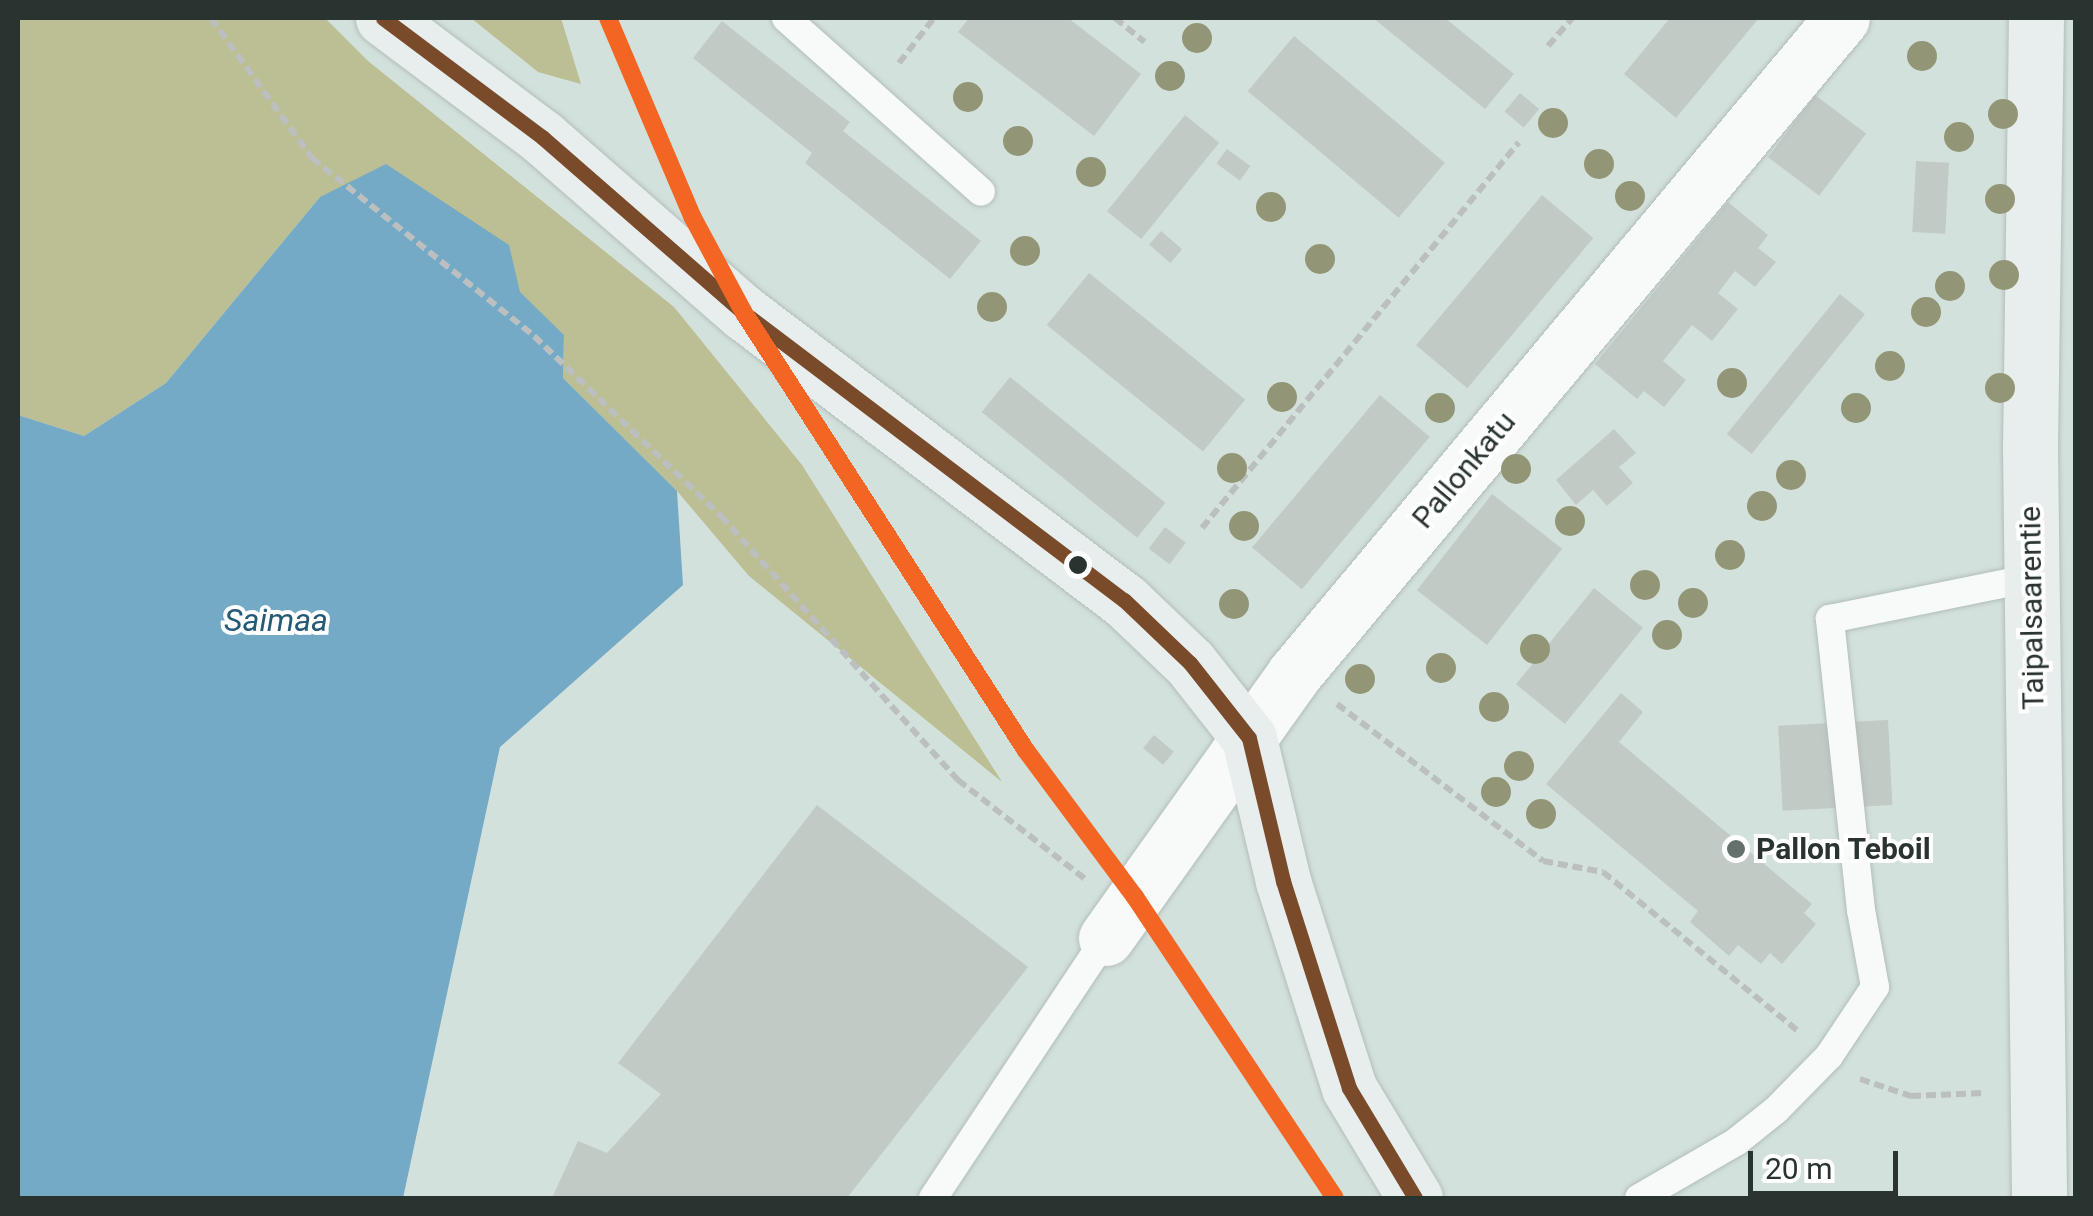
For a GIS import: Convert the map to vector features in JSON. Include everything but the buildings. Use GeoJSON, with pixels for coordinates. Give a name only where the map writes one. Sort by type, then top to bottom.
{"type":"FeatureCollection","features":[{"type":"Feature","properties":{"kind":"street"},"geometry":{"type":"LineString","coordinates":[[383,18],[542,137],[744,313],[1124,600],[1190,663],[1249,738],[1283,881],[1350,1088],[1415,1198]]}},
{"type":"Feature","properties":{"kind":"street","name":"Pallonkatu"},"geometry":{"type":"LineString","coordinates":[[1113,928],[1295,673],[1842,18]]}},
{"type":"Feature","properties":{"kind":"street","name":"Taipalsaarentie"},"geometry":{"type":"LineString","coordinates":[[2036,18],[2030,446],[2039,1198]]}},
{"type":"Feature","properties":{"kind":"lane"},"geometry":{"type":"LineString","coordinates":[[786,18],[981,192]]}},
{"type":"Feature","properties":{"kind":"lane"},"geometry":{"type":"LineString","coordinates":[[1639,1198],[1736,1142],[1776,1110],[1829,1056],[1875,987],[1861,910],[1830,619],[2032,578]]}},
{"type":"Feature","properties":{"kind":"lane"},"geometry":{"type":"LineString","coordinates":[[933,1198],[1113,928]]}},
{"type":"Feature","properties":{"kind":"path"},"geometry":{"type":"LineString","coordinates":[[210,18],[312,158],[534,336],[721,516],[958,780],[1082,875],[1113,928]]}},
{"type":"Feature","properties":{"kind":"path"},"geometry":{"type":"LineString","coordinates":[[899,63],[934,18]]}},
{"type":"Feature","properties":{"kind":"path"},"geometry":{"type":"LineString","coordinates":[[1115,18],[1145,42]]}},
{"type":"Feature","properties":{"kind":"path"},"geometry":{"type":"LineString","coordinates":[[1548,46],[1572,18]]}},
{"type":"Feature","properties":{"kind":"path"},"geometry":{"type":"LineString","coordinates":[[1202,528],[1519,142]]}},
{"type":"Feature","properties":{"kind":"path"},"geometry":{"type":"LineString","coordinates":[[1295,673],[1542,861],[1603,872],[1855,1077],[1911,1096],[1982,1094]]}},
{"type":"Feature","properties":{"kind":"green space"},"geometry":{"type":"Polygon","coordinates":[[[18,18],[325,18],[368,61],[674,307],[802,465],[1002,782],[749,576],[677,491],[563,378],[564,335],[519,292],[508,245],[320,197],[166,383],[84,436],[18,415],[18,18]]]}},
{"type":"Feature","properties":{"kind":"green space"},"geometry":{"type":"Polygon","coordinates":[[[471,18],[561,18],[581,84],[538,72],[471,18]]]}},
{"type":"Feature","properties":{"kind":"water","name":"Saimaa"},"geometry":{"type":"Polygon","coordinates":[[[386,164],[509,245],[520,292],[564,335],[563,378],[677,491],[683,585],[500,747],[403,1198],[18,1198],[18,415],[84,436],[166,383],[320,197],[386,164]]]}},
{"type":"Feature","properties":{"kind":"transit line"},"geometry":{"type":"LineString","coordinates":[[383,18],[542,137],[744,313],[1124,600],[1190,663],[1249,738],[1283,881],[1349,1088],[1415,1198]]}},
{"type":"Feature","properties":{"kind":"transit line"},"geometry":{"type":"LineString","coordinates":[[608,18],[693,218],[744,313],[1025,749],[1135,897],[1335,1198]]}},
{"type":"Feature","properties":{"kind":"place","name":"Pallon Teboil"},"geometry":{"type":"Point","coordinates":[1736,849]}}]}
